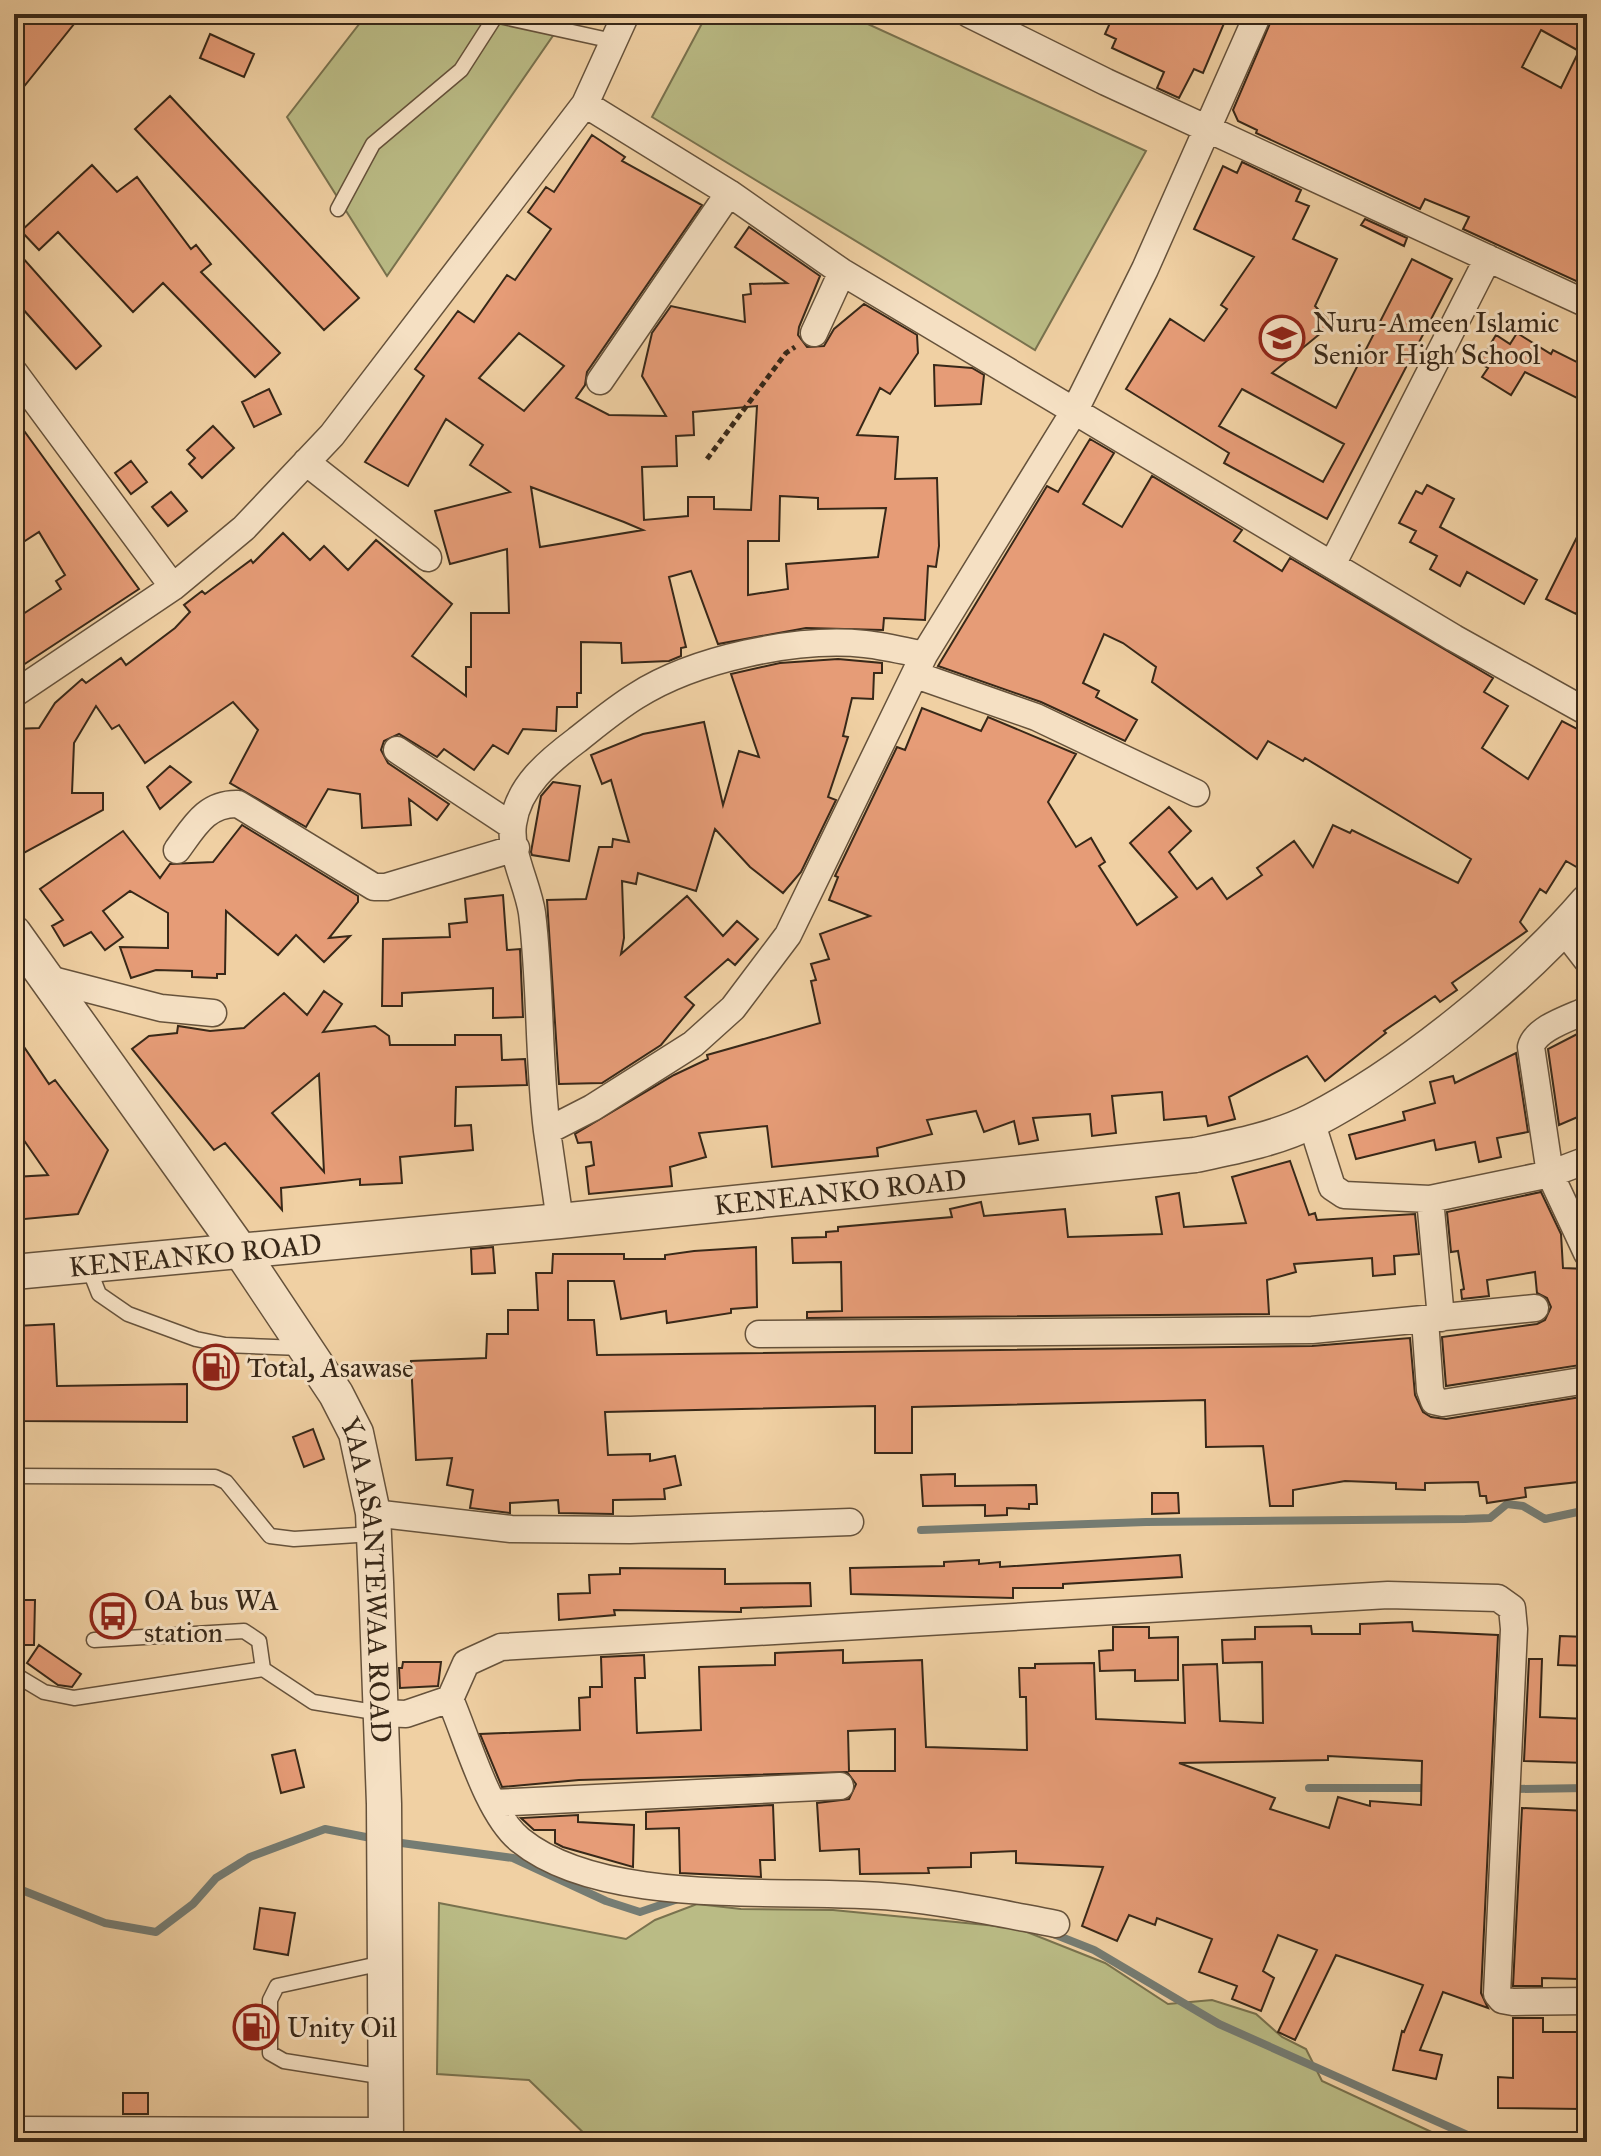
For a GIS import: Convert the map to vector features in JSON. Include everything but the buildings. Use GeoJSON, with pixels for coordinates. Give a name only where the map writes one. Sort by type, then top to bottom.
{"type":"FeatureCollection","features":[{"type":"Feature","properties":{"kind":"street"},"geometry":{"type":"LineString","coordinates":[[14,694],[173,587],[244,528],[332,435],[585,104],[626,14]]}},
{"type":"Feature","properties":{"kind":"street"},"geometry":{"type":"LineString","coordinates":[[969,14],[1018,24],[1206,128],[1587,304]]}},
{"type":"Feature","properties":{"kind":"street"},"geometry":{"type":"LineString","coordinates":[[547,1131],[592,1108],[681,1052],[733,1008],[788,935],[920,665],[1075,410],[1145,269],[1258,14]]}},
{"type":"Feature","properties":{"kind":"street"},"geometry":{"type":"LineString","coordinates":[[585,104],[729,193],[842,272],[1332,565],[1587,712]]}},
{"type":"Feature","properties":{"kind":"street"},"geometry":{"type":"LineString","coordinates":[[600,381],[729,193]]}},
{"type":"Feature","properties":{"kind":"street"},"geometry":{"type":"LineString","coordinates":[[1332,565],[1488,258]]}},
{"type":"Feature","properties":{"kind":"street"},"geometry":{"type":"LineString","coordinates":[[814,333],[842,272]]}},
{"type":"Feature","properties":{"kind":"street"},"geometry":{"type":"LineString","coordinates":[[14,372],[173,587]]}},
{"type":"Feature","properties":{"kind":"street"},"geometry":{"type":"LineString","coordinates":[[306,462],[428,558]]}},
{"type":"Feature","properties":{"kind":"street"},"geometry":{"type":"LineString","coordinates":[[560,1221],[539,1068],[534,932],[529,891],[514,837],[530,781],[560,753],[638,694],[699,667],[730,658],[828,643],[865,644],[1036,717],[1196,793]]}},
{"type":"Feature","properties":{"kind":"street"},"geometry":{"type":"LineString","coordinates":[[397,750],[514,837]]}},
{"type":"Feature","properties":{"kind":"street"},"geometry":{"type":"LineString","coordinates":[[177,850],[206,813],[221,803],[238,804],[374,887],[386,887],[514,837]]}},
{"type":"Feature","properties":{"kind":"street","name":"KENEANKO ROAD"},"geometry":{"type":"LineString","coordinates":[[14,1272],[560,1221],[1195,1155],[1236,1146],[1311,1121],[1384,1075],[1485,1002],[1563,929],[1587,902]]}},
{"type":"Feature","properties":{"kind":"street"},"geometry":{"type":"LineString","coordinates":[[1563,929],[1587,960]]}},
{"type":"Feature","properties":{"kind":"street","name":"YAA ASANTEWAA ROAD"},"geometry":{"type":"LineString","coordinates":[[14,933],[240,1250],[306,1348],[356,1433],[373,1523],[384,1804],[386,2136]]}},
{"type":"Feature","properties":{"kind":"street"},"geometry":{"type":"LineString","coordinates":[[45,978],[161,1008],[213,1013]]}},
{"type":"Feature","properties":{"kind":"street"},"geometry":{"type":"LineString","coordinates":[[1587,1010],[1540,1034],[1531,1047],[1550,1174],[1587,1253]]}},
{"type":"Feature","properties":{"kind":"street"},"geometry":{"type":"LineString","coordinates":[[1311,1121],[1332,1187],[1344,1195],[1430,1199],[1550,1174],[1587,1160]]}},
{"type":"Feature","properties":{"kind":"street"},"geometry":{"type":"LineString","coordinates":[[1430,1199],[1433,1319],[1430,1390],[1434,1401],[1443,1403],[1587,1380]]}},
{"type":"Feature","properties":{"kind":"street"},"geometry":{"type":"LineString","coordinates":[[759,1334],[1312,1330],[1535,1308]]}},
{"type":"Feature","properties":{"kind":"street"},"geometry":{"type":"LineString","coordinates":[[373,1523],[630,1530],[850,1522]]}},
{"type":"Feature","properties":{"kind":"street"},"geometry":{"type":"LineString","coordinates":[[1056,1924],[895,1897],[717,1889],[589,1876],[546,1857],[518,1838],[493,1803],[450,1699],[466,1663],[501,1647],[869,1628],[1388,1595],[1498,1598],[1512,1608],[1514,1629],[1497,1994],[1502,2000],[1513,2002],[1587,2001]]}},
{"type":"Feature","properties":{"kind":"street"},"geometry":{"type":"LineString","coordinates":[[380,1713],[406,1714],[450,1699]]}},
{"type":"Feature","properties":{"kind":"street"},"geometry":{"type":"LineString","coordinates":[[493,1803],[840,1786]]}},
{"type":"Feature","properties":{"kind":"street"},"geometry":{"type":"LineString","coordinates":[[14,2130],[386,2136]]}},
{"type":"Feature","properties":{"kind":"lane"},"geometry":{"type":"LineString","coordinates":[[338,209],[373,144],[461,70],[492,16],[613,41]]}},
{"type":"Feature","properties":{"kind":"lane"},"geometry":{"type":"LineString","coordinates":[[88,1266],[99,1294],[128,1314],[196,1339],[225,1345],[306,1348]]}},
{"type":"Feature","properties":{"kind":"lane"},"geometry":{"type":"LineString","coordinates":[[14,1476],[215,1477],[226,1482],[270,1536],[294,1539],[373,1523]]}},
{"type":"Feature","properties":{"kind":"lane"},"geometry":{"type":"LineString","coordinates":[[94,1640],[244,1631],[259,1641],[263,1669]]}},
{"type":"Feature","properties":{"kind":"lane"},"geometry":{"type":"LineString","coordinates":[[14,1674],[44,1692],[74,1698],[263,1669],[313,1702],[380,1713]]}},
{"type":"Feature","properties":{"kind":"lane"},"geometry":{"type":"LineString","coordinates":[[384,1962],[277,1986],[270,2000],[270,2053],[284,2061],[385,2077]]}},
{"type":"Feature","properties":{"kind":"path"},"geometry":{"type":"LineString","coordinates":[[1575,14],[1587,20]]}},
{"type":"Feature","properties":{"kind":"path"},"geometry":{"type":"LineString","coordinates":[[707,459],[786,353],[814,333]]}},
{"type":"Feature","properties":{"kind":"green space"},"geometry":{"type":"Polygon","coordinates":[[[367,14],[568,14],[387,276],[287,117],[367,14]]]}},
{"type":"Feature","properties":{"kind":"green space"},"geometry":{"type":"Polygon","coordinates":[[[707,14],[846,14],[1146,151],[1035,350],[652,117],[707,14]]]}},
{"type":"Feature","properties":{"kind":"green space"},"geometry":{"type":"Polygon","coordinates":[[[439,1903],[626,1939],[655,1920],[697,1904],[741,1909],[833,1910],[1017,1928],[1105,1963],[1168,2004],[1212,2000],[1256,2014],[1282,2037],[1306,2049],[1322,2081],[1453,2142],[593,2142],[529,2080],[437,2074],[439,1903]]]}},
{"type":"Feature","properties":{"kind":"waterway"},"geometry":{"type":"LineString","coordinates":[[921,1530],[1146,1522],[1490,1518],[1507,1504],[1523,1506],[1545,1519],[1587,1510]]}},
{"type":"Feature","properties":{"kind":"waterway"},"geometry":{"type":"LineString","coordinates":[[1309,1788],[1432,1788]]}},
{"type":"Feature","properties":{"kind":"waterway"},"geometry":{"type":"LineString","coordinates":[[1517,1789],[1587,1788]]}},
{"type":"Feature","properties":{"kind":"waterway"},"geometry":{"type":"LineString","coordinates":[[14,1887],[105,1923],[156,1932],[193,1904],[216,1878],[250,1857],[325,1829],[376,1839]]}},
{"type":"Feature","properties":{"kind":"waterway"},"geometry":{"type":"LineString","coordinates":[[394,1842],[513,1858],[606,1901],[640,1912],[681,1898]]}},
{"type":"Feature","properties":{"kind":"waterway"},"geometry":{"type":"LineString","coordinates":[[1051,1933],[1094,1950],[1219,2024],[1483,2142]]}},
{"type":"Feature","properties":{"kind":"place","name":"Nuru-Ameen Islamic Senior High School"},"geometry":{"type":"Point","coordinates":[1282,338]}},
{"type":"Feature","properties":{"kind":"place","name":"Total, Asawase"},"geometry":{"type":"Point","coordinates":[216,1367]}},
{"type":"Feature","properties":{"kind":"place","name":"OA bus WA station"},"geometry":{"type":"Point","coordinates":[113,1616]}},
{"type":"Feature","properties":{"kind":"place","name":"Unity Oil"},"geometry":{"type":"Point","coordinates":[256,2027]}}]}
